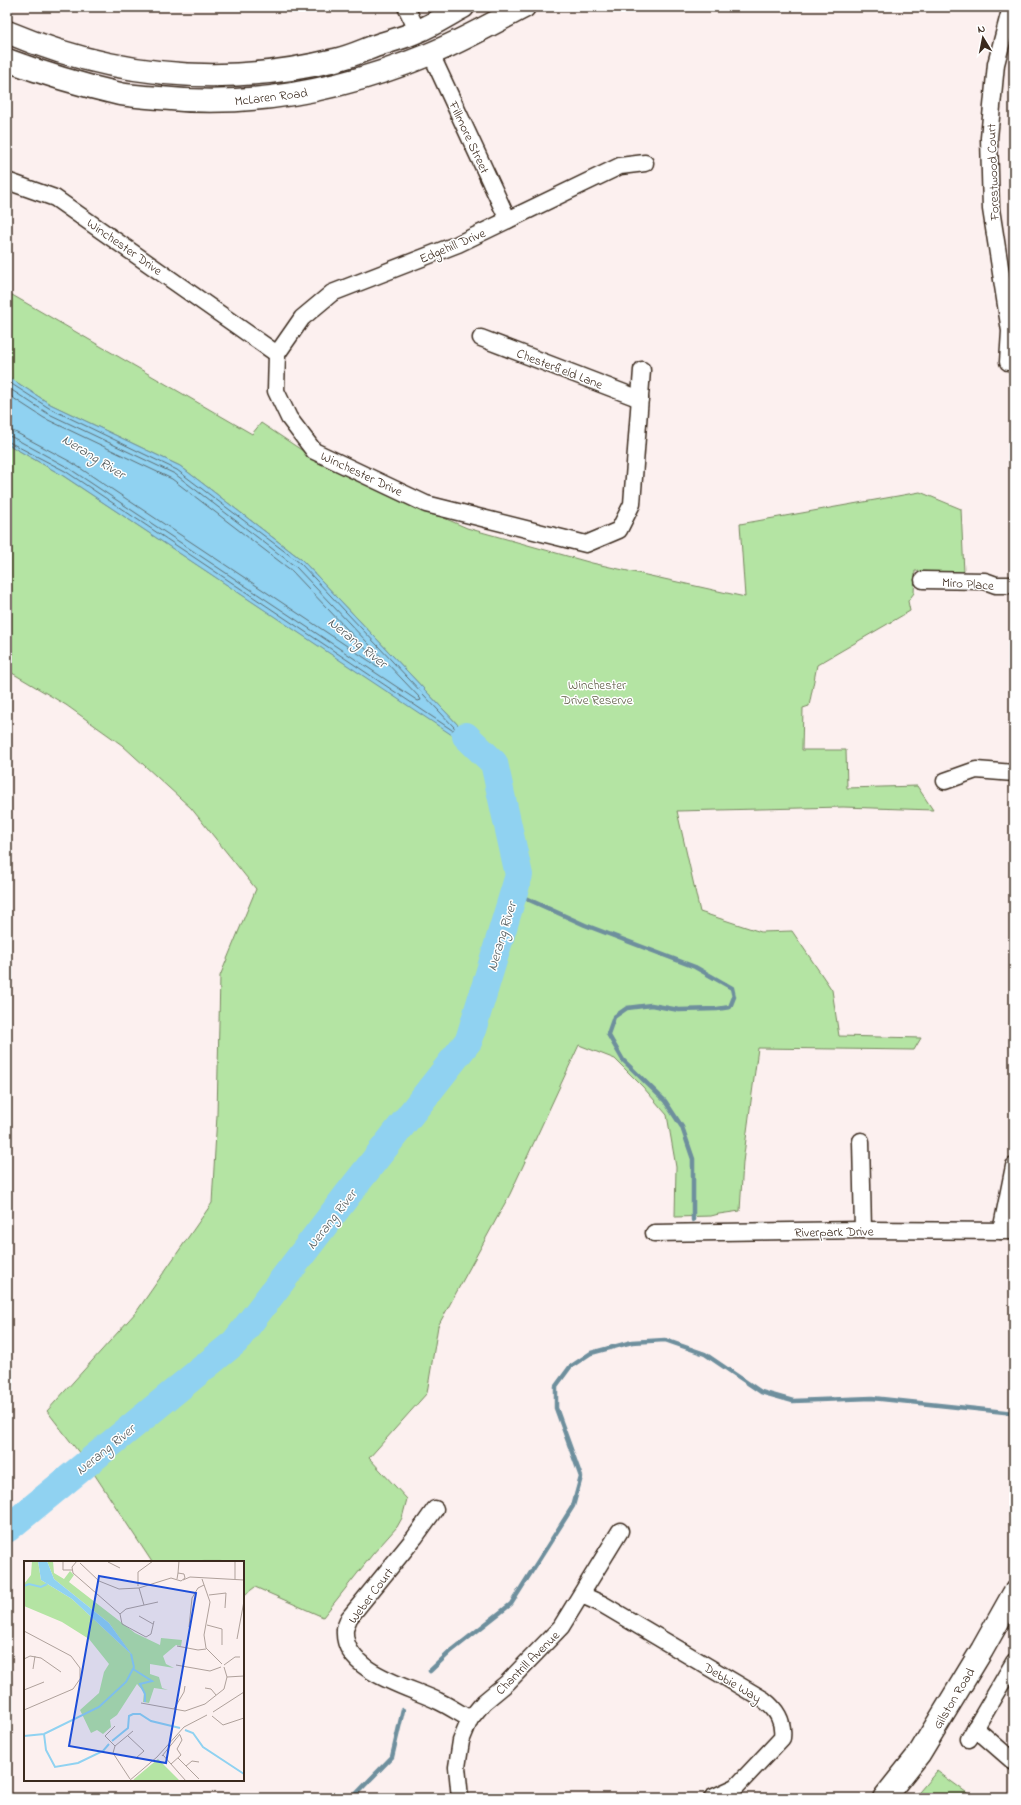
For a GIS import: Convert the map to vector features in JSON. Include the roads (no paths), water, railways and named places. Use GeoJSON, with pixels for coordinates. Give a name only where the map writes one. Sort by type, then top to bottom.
{"type":"FeatureCollection","features":[{"type":"Feature","properties":{"kind":"main road","name":"McLaren Road"},"geometry":{"type":"LineString","coordinates":[[7,32],[62,53],[118,68],[168,74],[210,76],[253,74],[335,60],[418,32],[463,7]]}},
{"type":"Feature","properties":{"kind":"main road","name":"McLaren Road"},"geometry":{"type":"LineString","coordinates":[[7,60],[52,77],[120,94],[179,100],[222,101],[271,98],[320,89],[375,75],[431,54],[524,7]]}},
{"type":"Feature","properties":{"kind":"main road","name":"Gilston Road"},"geometry":{"type":"LineString","coordinates":[[884,1798],[919,1754],[982,1650],[1014,1593]]}},
{"type":"Feature","properties":{"kind":"street"},"geometry":{"type":"LineString","coordinates":[[406,7],[418,32]]}},
{"type":"Feature","properties":{"kind":"street","name":"Forestwood Court"},"geometry":{"type":"LineString","coordinates":[[1008,362],[1010,331],[991,209],[989,138],[996,64],[1011,7]]}},
{"type":"Feature","properties":{"kind":"street","name":"Fillmore Street"},"geometry":{"type":"LineString","coordinates":[[431,54],[508,220]]}},
{"type":"Feature","properties":{"kind":"street","name":"Edgehill Drive"},"geometry":{"type":"LineString","coordinates":[[277,354],[302,318],[332,293],[458,244],[620,166],[645,163]]}},
{"type":"Feature","properties":{"kind":"street","name":"Winchester Drive"},"geometry":{"type":"LineString","coordinates":[[7,181],[55,198],[277,354],[276,391],[288,418],[314,451],[426,504],[586,544],[619,530],[632,504],[642,370]]}},
{"type":"Feature","properties":{"kind":"street","name":"Chesterfield Lane"},"geometry":{"type":"LineString","coordinates":[[481,338],[640,399]]}},
{"type":"Feature","properties":{"kind":"street","name":"Miro Place"},"geometry":{"type":"LineString","coordinates":[[923,580],[985,581],[996,585],[1014,585]]}},
{"type":"Feature","properties":{"kind":"street"},"geometry":{"type":"LineString","coordinates":[[945,781],[976,770],[1014,773]]}},
{"type":"Feature","properties":{"kind":"street"},"geometry":{"type":"LineString","coordinates":[[861,1141],[863,1230]]}},
{"type":"Feature","properties":{"kind":"street"},"geometry":{"type":"LineString","coordinates":[[1008,1231],[1014,1166]]}},
{"type":"Feature","properties":{"kind":"street","name":"Riverpark Drive"},"geometry":{"type":"LineString","coordinates":[[654,1233],[863,1230],[1008,1231]]}},
{"type":"Feature","properties":{"kind":"street","name":"Weber Court"},"geometry":{"type":"LineString","coordinates":[[435,1509],[415,1537],[349,1618],[345,1630],[347,1644],[355,1657],[364,1665],[391,1681],[438,1701],[470,1719]]}},
{"type":"Feature","properties":{"kind":"street","name":"Chantrill Avenue"},"geometry":{"type":"LineString","coordinates":[[460,1798],[457,1767],[461,1741],[470,1719],[484,1702],[507,1683],[561,1628],[620,1531]]}},
{"type":"Feature","properties":{"kind":"street","name":"Debbie Way"},"geometry":{"type":"LineString","coordinates":[[582,1595],[602,1604],[764,1700],[774,1708],[780,1718],[783,1730],[782,1738],[736,1787],[712,1798]]}},
{"type":"Feature","properties":{"kind":"street"},"geometry":{"type":"LineString","coordinates":[[1014,1662],[972,1733],[1014,1762]]}},
{"type":"Feature","properties":{"kind":"water"},"geometry":{"type":"Polygon","coordinates":[[[7,376],[50,404],[180,466],[302,560],[494,763],[62,475],[7,444],[7,376]]]}},
{"type":"Feature","properties":{"kind":"waterway","name":"Nerang River"},"geometry":{"type":"LineString","coordinates":[[7,1529],[235,1342],[348,1194],[469,1040],[519,875],[494,763],[466,736]]}},
{"type":"Feature","properties":{"kind":"waterway"},"geometry":{"type":"LineString","coordinates":[[514,893],[585,925],[695,967],[732,988],[734,997],[730,1007],[717,1009],[679,1010],[651,1005],[627,1008],[614,1017],[608,1034],[623,1060],[665,1101],[682,1127],[693,1159],[693,1220]]}},
{"type":"Feature","properties":{"kind":"waterway"},"geometry":{"type":"LineString","coordinates":[[430,1671],[450,1652],[511,1604],[573,1506],[581,1477],[556,1408],[556,1386],[570,1367],[591,1353],[632,1342],[665,1340],[705,1354],[761,1392],[793,1401],[872,1398],[1014,1413]]}},
{"type":"Feature","properties":{"kind":"waterway"},"geometry":{"type":"LineString","coordinates":[[350,1798],[357,1793],[392,1757],[403,1710]]}},
{"type":"Feature","properties":{"kind":"park label","name":"Winchester Drive Reserve"},"geometry":{"type":"Point","coordinates":[597,692]}}]}
